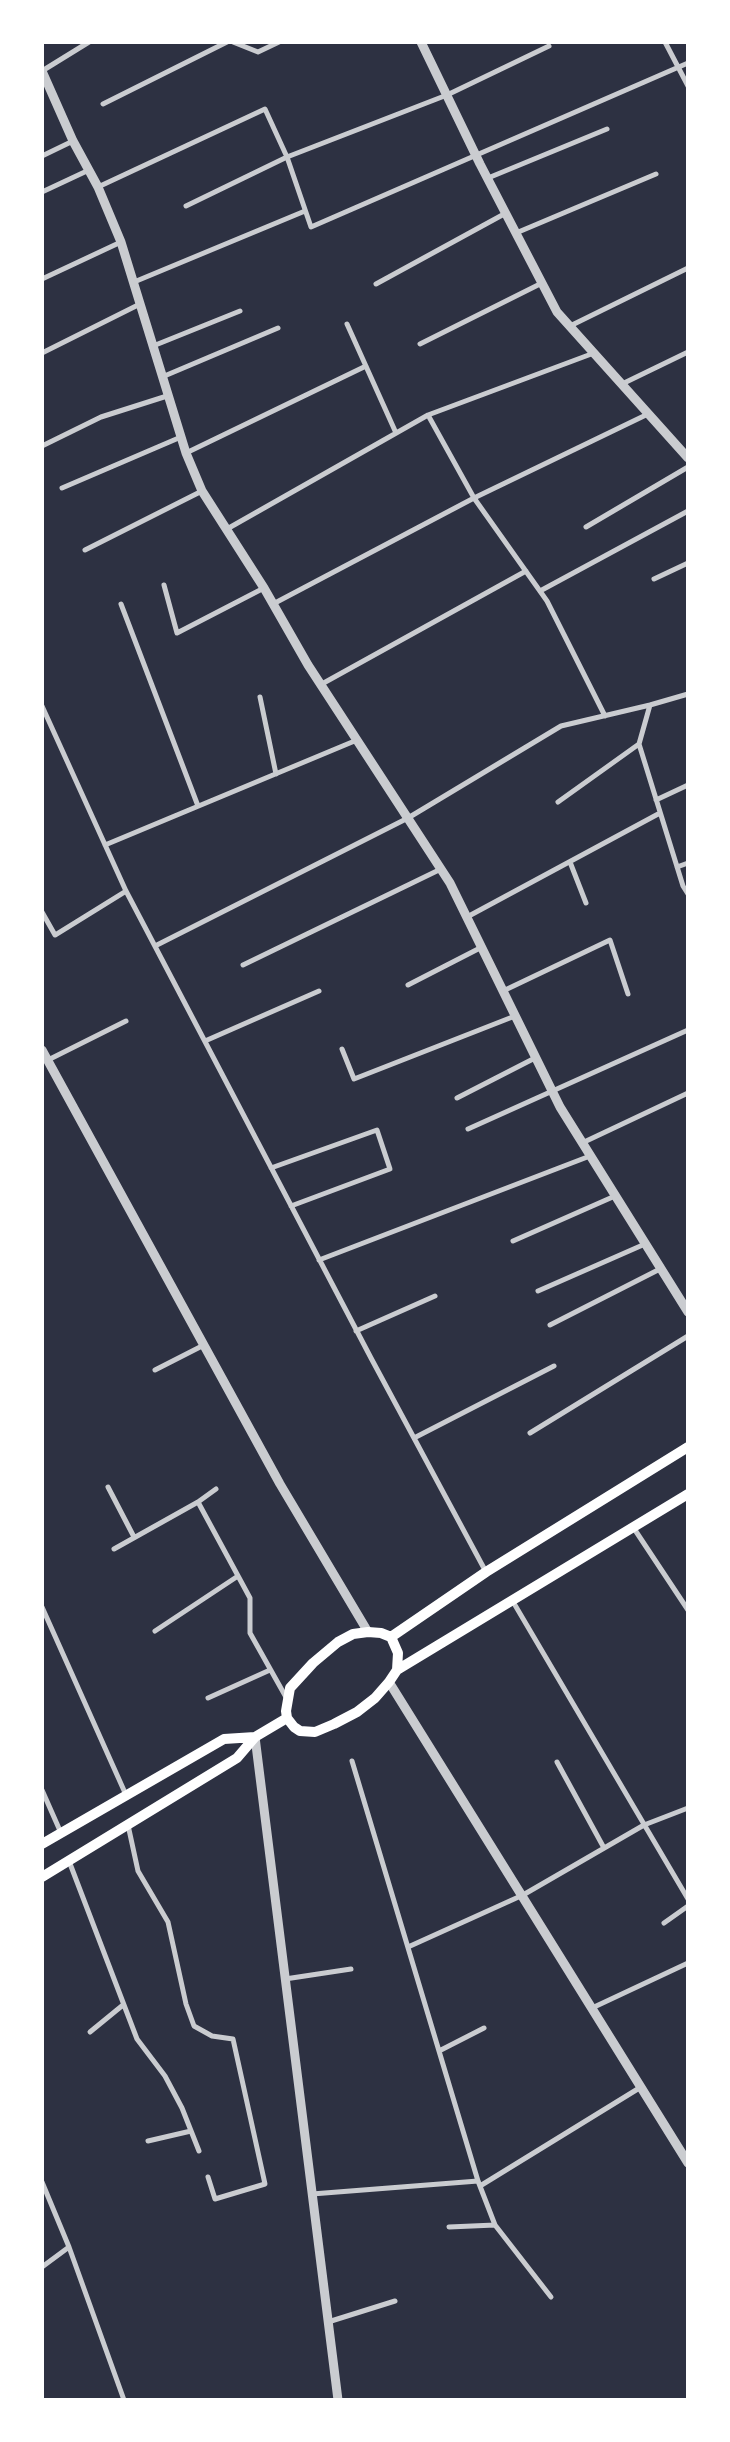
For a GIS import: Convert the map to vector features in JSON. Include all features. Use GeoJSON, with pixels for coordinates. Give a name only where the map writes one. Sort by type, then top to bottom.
{"type":"FeatureCollection","features":[{"type":"Feature","properties":{"kind":"main road"},"geometry":{"type":"LineString","coordinates":[[391,1637],[486,1572],[688,1447]]}},
{"type":"Feature","properties":{"kind":"main road"},"geometry":{"type":"LineString","coordinates":[[397,1670],[398,1653],[391,1637],[381,1633],[353,1634],[326,1651],[290,1688],[287,1700],[287,1718],[300,1731],[316,1732],[357,1712],[375,1698],[397,1670],[511,1599],[688,1494]]}},
{"type":"Feature","properties":{"kind":"main road"},"geometry":{"type":"LineString","coordinates":[[42,1877],[237,1758],[255,1737],[287,1718]]}},
{"type":"Feature","properties":{"kind":"main road"},"geometry":{"type":"LineString","coordinates":[[42,1844],[224,1739],[255,1737]]}},
{"type":"Feature","properties":{"kind":"street"},"geometry":{"type":"LineString","coordinates":[[89,42],[42,71],[72,141],[98,186],[121,242],[186,453],[202,491],[264,588],[320,684],[441,869],[467,917],[552,1090],[582,1143],[688,1312]]}},
{"type":"Feature","properties":{"kind":"street"},"geometry":{"type":"LineString","coordinates":[[104,104],[227,42]]}},
{"type":"Feature","properties":{"kind":"street"},"geometry":{"type":"LineString","coordinates":[[233,42],[258,52],[279,42]]}},
{"type":"Feature","properties":{"kind":"street"},"geometry":{"type":"LineString","coordinates":[[421,42],[476,155],[557,312],[688,458]]}},
{"type":"Feature","properties":{"kind":"street"},"geometry":{"type":"LineString","coordinates":[[665,42],[688,86]]}},
{"type":"Feature","properties":{"kind":"street"},"geometry":{"type":"LineString","coordinates":[[186,206],[287,158],[447,95],[549,46]]}},
{"type":"Feature","properties":{"kind":"street"},"geometry":{"type":"LineString","coordinates":[[98,186],[265,109],[287,158],[311,227],[688,63]]}},
{"type":"Feature","properties":{"kind":"street"},"geometry":{"type":"LineString","coordinates":[[488,178],[607,129]]}},
{"type":"Feature","properties":{"kind":"street"},"geometry":{"type":"LineString","coordinates":[[42,156],[72,141]]}},
{"type":"Feature","properties":{"kind":"street"},"geometry":{"type":"LineString","coordinates":[[42,192],[89,170]]}},
{"type":"Feature","properties":{"kind":"street"},"geometry":{"type":"LineString","coordinates":[[516,233],[656,174]]}},
{"type":"Feature","properties":{"kind":"street"},"geometry":{"type":"LineString","coordinates":[[134,282],[305,211]]}},
{"type":"Feature","properties":{"kind":"street"},"geometry":{"type":"LineString","coordinates":[[376,284],[506,213]]}},
{"type":"Feature","properties":{"kind":"street"},"geometry":{"type":"LineString","coordinates":[[42,279],[121,242]]}},
{"type":"Feature","properties":{"kind":"street"},"geometry":{"type":"LineString","coordinates":[[570,326],[688,268]]}},
{"type":"Feature","properties":{"kind":"street"},"geometry":{"type":"LineString","coordinates":[[420,344],[542,282]]}},
{"type":"Feature","properties":{"kind":"street"},"geometry":{"type":"LineString","coordinates":[[42,353],[141,304]]}},
{"type":"Feature","properties":{"kind":"street"},"geometry":{"type":"LineString","coordinates":[[153,346],[240,311]]}},
{"type":"Feature","properties":{"kind":"street"},"geometry":{"type":"LineString","coordinates":[[348,324],[396,433]]}},
{"type":"Feature","properties":{"kind":"street"},"geometry":{"type":"LineString","coordinates":[[162,377],[278,328]]}},
{"type":"Feature","properties":{"kind":"street"},"geometry":{"type":"LineString","coordinates":[[622,384],[688,352]]}},
{"type":"Feature","properties":{"kind":"street"},"geometry":{"type":"LineString","coordinates":[[227,529],[428,415],[594,353]]}},
{"type":"Feature","properties":{"kind":"street"},"geometry":{"type":"LineString","coordinates":[[186,453],[366,366]]}},
{"type":"Feature","properties":{"kind":"street"},"geometry":{"type":"LineString","coordinates":[[42,446],[101,417],[168,396]]}},
{"type":"Feature","properties":{"kind":"street"},"geometry":{"type":"LineString","coordinates":[[273,604],[474,498],[648,414]]}},
{"type":"Feature","properties":{"kind":"street"},"geometry":{"type":"LineString","coordinates":[[428,415],[474,498],[540,591],[605,716]]}},
{"type":"Feature","properties":{"kind":"street"},"geometry":{"type":"LineString","coordinates":[[62,488],[181,437]]}},
{"type":"Feature","properties":{"kind":"street"},"geometry":{"type":"LineString","coordinates":[[586,527],[688,467]]}},
{"type":"Feature","properties":{"kind":"street"},"geometry":{"type":"LineString","coordinates":[[85,550],[202,491]]}},
{"type":"Feature","properties":{"kind":"street"},"geometry":{"type":"LineString","coordinates":[[540,591],[688,511]]}},
{"type":"Feature","properties":{"kind":"street"},"geometry":{"type":"LineString","coordinates":[[654,579],[688,563]]}},
{"type":"Feature","properties":{"kind":"street"},"geometry":{"type":"LineString","coordinates":[[320,684],[526,571]]}},
{"type":"Feature","properties":{"kind":"street"},"geometry":{"type":"LineString","coordinates":[[164,585],[177,633],[264,588]]}},
{"type":"Feature","properties":{"kind":"street"},"geometry":{"type":"LineString","coordinates":[[121,604],[198,806]]}},
{"type":"Feature","properties":{"kind":"street"},"geometry":{"type":"LineString","coordinates":[[155,946],[408,818],[561,726],[688,694]]}},
{"type":"Feature","properties":{"kind":"street"},"geometry":{"type":"LineString","coordinates":[[260,697],[276,774]]}},
{"type":"Feature","properties":{"kind":"street"},"geometry":{"type":"LineString","coordinates":[[650,705],[639,744],[677,868],[688,894]]}},
{"type":"Feature","properties":{"kind":"street"},"geometry":{"type":"LineString","coordinates":[[42,706],[126,891],[356,1331],[486,1572]]}},
{"type":"Feature","properties":{"kind":"street"},"geometry":{"type":"LineString","coordinates":[[105,846],[357,740]]}},
{"type":"Feature","properties":{"kind":"street"},"geometry":{"type":"LineString","coordinates":[[558,802],[639,744]]}},
{"type":"Feature","properties":{"kind":"street"},"geometry":{"type":"LineString","coordinates":[[656,800],[688,785]]}},
{"type":"Feature","properties":{"kind":"street"},"geometry":{"type":"LineString","coordinates":[[467,917],[660,813]]}},
{"type":"Feature","properties":{"kind":"street"},"geometry":{"type":"LineString","coordinates":[[570,862],[586,902]]}},
{"type":"Feature","properties":{"kind":"street"},"geometry":{"type":"LineString","coordinates":[[677,868],[688,864]]}},
{"type":"Feature","properties":{"kind":"street"},"geometry":{"type":"LineString","coordinates":[[243,965],[441,869]]}},
{"type":"Feature","properties":{"kind":"street"},"geometry":{"type":"LineString","coordinates":[[42,912],[55,935],[126,891]]}},
{"type":"Feature","properties":{"kind":"street"},"geometry":{"type":"LineString","coordinates":[[503,991],[610,940],[628,994]]}},
{"type":"Feature","properties":{"kind":"street"},"geometry":{"type":"LineString","coordinates":[[408,985],[482,947]]}},
{"type":"Feature","properties":{"kind":"street"},"geometry":{"type":"LineString","coordinates":[[205,1041],[319,991]]}},
{"type":"Feature","properties":{"kind":"street"},"geometry":{"type":"LineString","coordinates":[[342,1049],[354,1079],[515,1016]]}},
{"type":"Feature","properties":{"kind":"street"},"geometry":{"type":"LineString","coordinates":[[48,1060],[126,1020]]}},
{"type":"Feature","properties":{"kind":"street"},"geometry":{"type":"LineString","coordinates":[[468,1129],[688,1030]]}},
{"type":"Feature","properties":{"kind":"street"},"geometry":{"type":"LineString","coordinates":[[42,1050],[280,1484],[368,1632]]}},
{"type":"Feature","properties":{"kind":"street"},"geometry":{"type":"LineString","coordinates":[[457,1098],[535,1058]]}},
{"type":"Feature","properties":{"kind":"street"},"geometry":{"type":"LineString","coordinates":[[582,1143],[688,1093]]}},
{"type":"Feature","properties":{"kind":"street"},"geometry":{"type":"LineString","coordinates":[[271,1168],[377,1130],[390,1169],[291,1206]]}},
{"type":"Feature","properties":{"kind":"street"},"geometry":{"type":"LineString","coordinates":[[319,1260],[590,1156]]}},
{"type":"Feature","properties":{"kind":"street"},"geometry":{"type":"LineString","coordinates":[[513,1240],[615,1196]]}},
{"type":"Feature","properties":{"kind":"street"},"geometry":{"type":"LineString","coordinates":[[538,1291],[645,1244]]}},
{"type":"Feature","properties":{"kind":"street"},"geometry":{"type":"LineString","coordinates":[[550,1325],[660,1269]]}},
{"type":"Feature","properties":{"kind":"street"},"geometry":{"type":"LineString","coordinates":[[356,1331],[436,1296]]}},
{"type":"Feature","properties":{"kind":"street"},"geometry":{"type":"LineString","coordinates":[[530,1433],[688,1336]]}},
{"type":"Feature","properties":{"kind":"street"},"geometry":{"type":"LineString","coordinates":[[155,1370],[204,1345]]}},
{"type":"Feature","properties":{"kind":"street"},"geometry":{"type":"LineString","coordinates":[[414,1438],[554,1366]]}},
{"type":"Feature","properties":{"kind":"street"},"geometry":{"type":"LineString","coordinates":[[108,1487],[134,1538]]}},
{"type":"Feature","properties":{"kind":"street"},"geometry":{"type":"LineString","coordinates":[[114,1549],[198,1502],[216,1489]]}},
{"type":"Feature","properties":{"kind":"street"},"geometry":{"type":"LineString","coordinates":[[198,1502],[250,1598],[250,1633],[287,1700]]}},
{"type":"Feature","properties":{"kind":"street"},"geometry":{"type":"LineString","coordinates":[[633,1527],[688,1610]]}},
{"type":"Feature","properties":{"kind":"street"},"geometry":{"type":"LineString","coordinates":[[155,1631],[238,1576]]}},
{"type":"Feature","properties":{"kind":"street"},"geometry":{"type":"LineString","coordinates":[[511,1599],[688,1899]]}},
{"type":"Feature","properties":{"kind":"street"},"geometry":{"type":"LineString","coordinates":[[42,1607],[126,1795]]}},
{"type":"Feature","properties":{"kind":"street"},"geometry":{"type":"LineString","coordinates":[[208,1698],[270,1670]]}},
{"type":"Feature","properties":{"kind":"street"},"geometry":{"type":"LineString","coordinates":[[389,1682],[688,2163]]}},
{"type":"Feature","properties":{"kind":"street"},"geometry":{"type":"LineString","coordinates":[[255,1737],[338,2400]]}},
{"type":"Feature","properties":{"kind":"street"},"geometry":{"type":"LineString","coordinates":[[352,1761],[479,2184],[495,2225],[551,2297]]}},
{"type":"Feature","properties":{"kind":"street"},"geometry":{"type":"LineString","coordinates":[[557,1762],[604,1848]]}},
{"type":"Feature","properties":{"kind":"street"},"geometry":{"type":"LineString","coordinates":[[42,1790],[61,1833]]}},
{"type":"Feature","properties":{"kind":"street"},"geometry":{"type":"LineString","coordinates":[[408,1947],[522,1895],[644,1825],[688,1808]]}},
{"type":"Feature","properties":{"kind":"street"},"geometry":{"type":"LineString","coordinates":[[128,1825],[138,1871],[168,1922],[186,2004],[194,2026],[212,2036],[233,2040],[265,2184],[215,2199],[208,2177]]}},
{"type":"Feature","properties":{"kind":"street"},"geometry":{"type":"LineString","coordinates":[[68,1861],[136,2039],[165,2076],[199,2151]]}},
{"type":"Feature","properties":{"kind":"street"},"geometry":{"type":"LineString","coordinates":[[664,1923],[688,1906]]}},
{"type":"Feature","properties":{"kind":"street"},"geometry":{"type":"LineString","coordinates":[[592,2008],[688,1963]]}},
{"type":"Feature","properties":{"kind":"street"},"geometry":{"type":"LineString","coordinates":[[285,1979],[351,1970]]}},
{"type":"Feature","properties":{"kind":"street"},"geometry":{"type":"LineString","coordinates":[[90,2032],[123,2005]]}},
{"type":"Feature","properties":{"kind":"street"},"geometry":{"type":"LineString","coordinates":[[439,2051],[484,2028]]}},
{"type":"Feature","properties":{"kind":"street"},"geometry":{"type":"LineString","coordinates":[[312,2194],[479,2184],[641,2087]]}},
{"type":"Feature","properties":{"kind":"street"},"geometry":{"type":"LineString","coordinates":[[148,2141],[191,2131]]}},
{"type":"Feature","properties":{"kind":"street"},"geometry":{"type":"LineString","coordinates":[[42,2182],[70,2247],[124,2400]]}},
{"type":"Feature","properties":{"kind":"street"},"geometry":{"type":"LineString","coordinates":[[42,2200],[48,2196]]}},
{"type":"Feature","properties":{"kind":"street"},"geometry":{"type":"LineString","coordinates":[[449,2227],[495,2225]]}},
{"type":"Feature","properties":{"kind":"street"},"geometry":{"type":"LineString","coordinates":[[42,2267],[70,2247]]}},
{"type":"Feature","properties":{"kind":"street"},"geometry":{"type":"LineString","coordinates":[[328,2322],[395,2301]]}}]}
